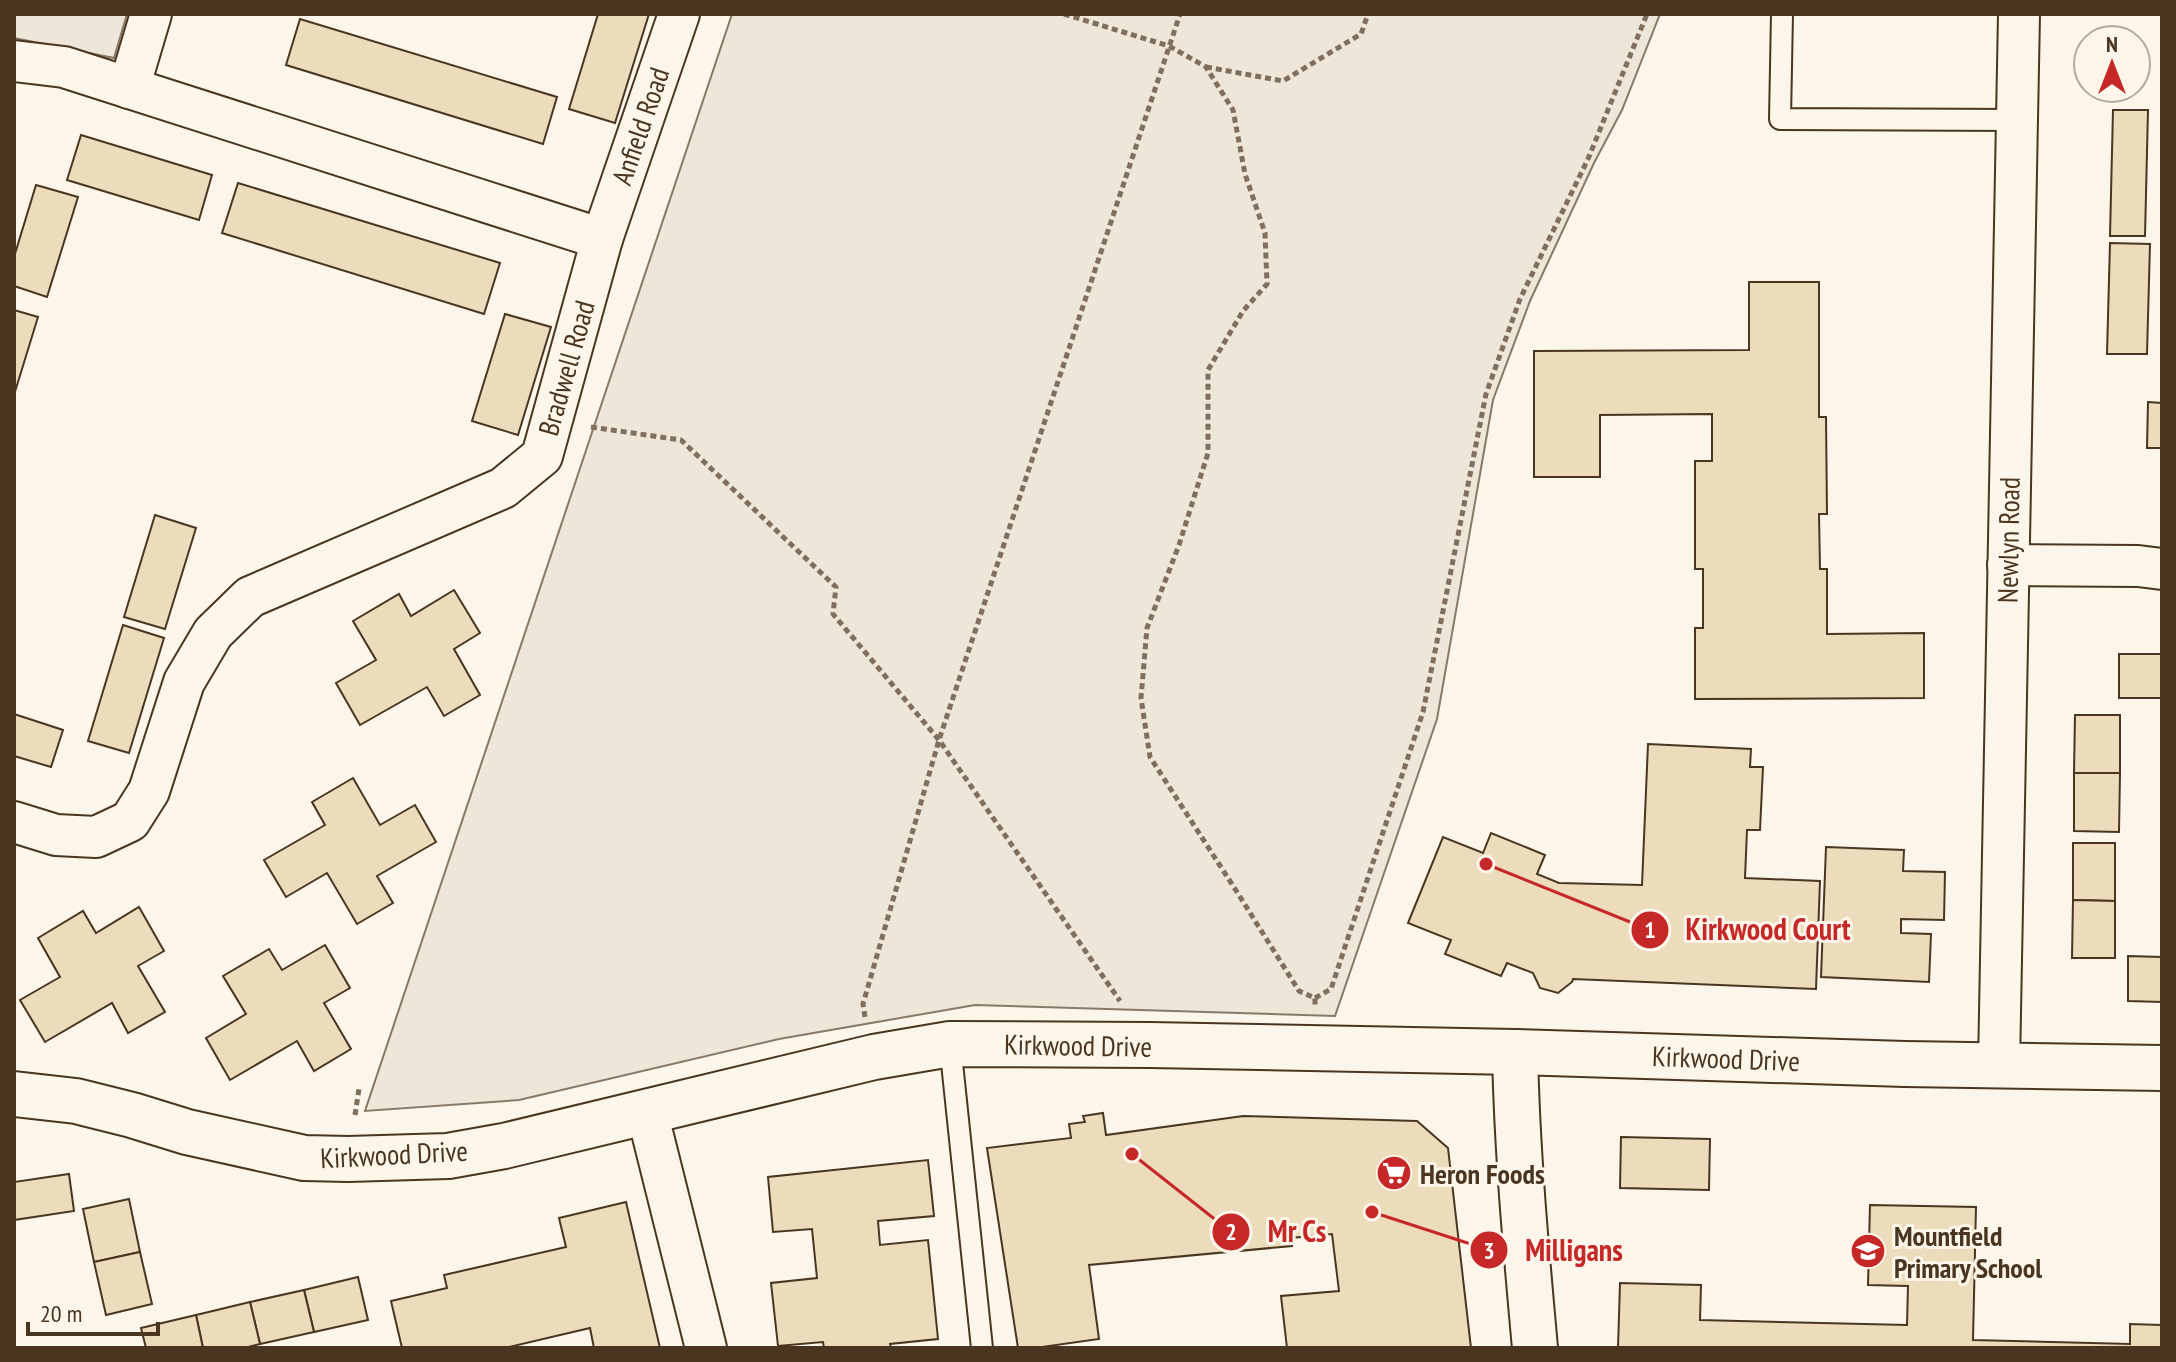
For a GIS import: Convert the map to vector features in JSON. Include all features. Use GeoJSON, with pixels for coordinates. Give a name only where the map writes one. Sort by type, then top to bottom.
{"type":"FeatureCollection","features":[{"type":"Feature","properties":{"kind":"street"},"geometry":{"type":"LineString","coordinates":[[129,88],[151,14]]}},
{"type":"Feature","properties":{"kind":"street","name":"Anfield Road"},"geometry":{"type":"LineString","coordinates":[[602,239],[679,14]]}},
{"type":"Feature","properties":{"kind":"street","name":"Newlyn Road"},"geometry":{"type":"LineString","coordinates":[[1999,1065],[2019,14]]}},
{"type":"Feature","properties":{"kind":"street"},"geometry":{"type":"LineString","coordinates":[[14,61],[64,67],[602,239]]}},
{"type":"Feature","properties":{"kind":"street","name":"Bradwell Road"},"geometry":{"type":"LineString","coordinates":[[14,822],[56,835],[96,837],[130,821],[149,791],[184,682],[213,633],[250,597],[503,488],[542,456],[602,239]]}},
{"type":"Feature","properties":{"kind":"street"},"geometry":{"type":"LineString","coordinates":[[2008,565],[2162,569]]}},
{"type":"Feature","properties":{"kind":"street","name":"Kirkwood Drive"},"geometry":{"type":"LineString","coordinates":[[14,1094],[76,1101],[254,1148],[304,1158],[333,1159],[448,1156],[504,1146],[874,1057],[950,1044],[1515,1052],[2162,1068]]}},
{"type":"Feature","properties":{"kind":"street"},"geometry":{"type":"LineString","coordinates":[[1515,1052],[1521,1197],[1535,1348]]}},
{"type":"Feature","properties":{"kind":"street"},"geometry":{"type":"LineString","coordinates":[[647,1112],[706,1348]]}},
{"type":"Feature","properties":{"kind":"lane"},"geometry":{"type":"LineString","coordinates":[[1782,14],[1780,119],[2017,120]]}},
{"type":"Feature","properties":{"kind":"lane"},"geometry":{"type":"LineString","coordinates":[[950,1044],[982,1348]]}},
{"type":"Feature","properties":{"kind":"path"},"geometry":{"type":"LineString","coordinates":[[1064,14],[1169,46],[1206,67],[1283,81],[1361,34],[1368,14]]}},
{"type":"Feature","properties":{"kind":"path"},"geometry":{"type":"LineString","coordinates":[[874,1057],[863,1004],[939,740],[1180,14]]}},
{"type":"Feature","properties":{"kind":"path"},"geometry":{"type":"LineString","coordinates":[[1315,998],[1331,989],[1423,712],[1486,394],[1520,299],[1588,159],[1647,14]]}},
{"type":"Feature","properties":{"kind":"path"},"geometry":{"type":"LineString","coordinates":[[1206,67],[1233,110],[1245,174],[1265,233],[1267,284],[1243,311],[1208,370],[1208,453],[1179,545],[1147,628],[1141,698],[1150,757],[1299,991],[1315,998]]}},
{"type":"Feature","properties":{"kind":"path"},"geometry":{"type":"LineString","coordinates":[[551,421],[681,440],[836,587],[833,614],[939,740],[1150,1045]]}},
{"type":"Feature","properties":{"kind":"path"},"geometry":{"type":"LineString","coordinates":[[1314,1049],[1315,998]]}},
{"type":"Feature","properties":{"kind":"shaded area"},"geometry":{"type":"Polygon","coordinates":[[[14,14],[127,14],[114,58],[14,38],[14,14]]]}},
{"type":"Feature","properties":{"kind":"shaded area"},"geometry":{"type":"Polygon","coordinates":[[[732,14],[1660,14],[1622,110],[1530,301],[1493,400],[1437,719],[1335,1016],[975,1005],[779,1039],[519,1100],[365,1111],[732,14]]]}},
{"type":"Feature","properties":{"kind":"building"},"geometry":{"type":"Polygon","coordinates":[[[598,14],[649,14],[615,123],[569,109],[598,14]]]}},
{"type":"Feature","properties":{"kind":"building"},"geometry":{"type":"Polygon","coordinates":[[[300,19],[557,97],[543,144],[286,65],[300,19]]]}},
{"type":"Feature","properties":{"kind":"building"},"geometry":{"type":"Polygon","coordinates":[[[2113,110],[2148,110],[2145,236],[2110,236],[2113,110]]]}},
{"type":"Feature","properties":{"kind":"building"},"geometry":{"type":"Polygon","coordinates":[[[81,135],[212,175],[199,220],[67,180],[81,135]]]}},
{"type":"Feature","properties":{"kind":"building"},"geometry":{"type":"Polygon","coordinates":[[[238,183],[500,263],[484,314],[222,233],[238,183]]]}},
{"type":"Feature","properties":{"kind":"building"},"geometry":{"type":"Polygon","coordinates":[[[36,185],[78,197],[47,297],[14,286],[14,257],[36,185]]]}},
{"type":"Feature","properties":{"kind":"building"},"geometry":{"type":"Polygon","coordinates":[[[2110,243],[2150,244],[2147,354],[2107,354],[2110,243]]]}},
{"type":"Feature","properties":{"kind":"building"},"geometry":{"type":"Polygon","coordinates":[[[1749,282],[1819,282],[1819,417],[1826,417],[1827,514],[1819,514],[1820,569],[1827,569],[1827,634],[1924,633],[1924,698],[1695,699],[1695,628],[1703,628],[1703,569],[1695,569],[1695,461],[1712,461],[1712,414],[1600,415],[1600,477],[1534,477],[1534,351],[1749,350],[1749,282]]]}},
{"type":"Feature","properties":{"kind":"building"},"geometry":{"type":"Polygon","coordinates":[[[14,310],[38,317],[14,395],[14,310]]]}},
{"type":"Feature","properties":{"kind":"building"},"geometry":{"type":"Polygon","coordinates":[[[505,314],[551,327],[518,435],[472,421],[505,314]]]}},
{"type":"Feature","properties":{"kind":"building"},"geometry":{"type":"Polygon","coordinates":[[[2148,402],[2162,403],[2162,448],[2147,448],[2148,402]]]}},
{"type":"Feature","properties":{"kind":"building"},"geometry":{"type":"Polygon","coordinates":[[[155,515],[196,528],[165,629],[124,617],[155,515]]]}},
{"type":"Feature","properties":{"kind":"building"},"geometry":{"type":"Polygon","coordinates":[[[454,590],[480,633],[454,649],[480,695],[444,716],[427,687],[360,725],[336,683],[376,660],[353,621],[399,594],[411,616],[454,590]]]}},
{"type":"Feature","properties":{"kind":"building"},"geometry":{"type":"Polygon","coordinates":[[[123,625],[164,638],[129,753],[88,741],[123,625]]]}},
{"type":"Feature","properties":{"kind":"building"},"geometry":{"type":"Polygon","coordinates":[[[2119,654],[2162,654],[2162,698],[2119,698],[2119,654]]]}},
{"type":"Feature","properties":{"kind":"building"},"geometry":{"type":"Polygon","coordinates":[[[14,714],[63,730],[51,767],[14,756],[14,714]]]}},
{"type":"Feature","properties":{"kind":"building"},"geometry":{"type":"Polygon","coordinates":[[[2075,715],[2120,715],[2120,773],[2074,773],[2075,715]]]}},
{"type":"Feature","properties":{"kind":"building"},"geometry":{"type":"Polygon","coordinates":[[[1648,744],[1751,749],[1750,767],[1763,767],[1760,830],[1747,830],[1745,878],[1820,881],[1816,989],[1573,979],[1558,993],[1540,988],[1533,973],[1507,963],[1501,976],[1445,954],[1451,940],[1408,923],[1443,837],[1483,853],[1491,833],[1545,855],[1537,874],[1559,883],[1642,885],[1648,744]]]}},
{"type":"Feature","properties":{"kind":"building"},"geometry":{"type":"Polygon","coordinates":[[[2074,773],[2120,773],[2119,832],[2074,831],[2074,773]]]}},
{"type":"Feature","properties":{"kind":"building"},"geometry":{"type":"Polygon","coordinates":[[[353,778],[380,825],[415,805],[436,842],[377,876],[393,903],[357,924],[327,873],[286,897],[264,860],[325,825],[312,802],[353,778]]]}},
{"type":"Feature","properties":{"kind":"building"},"geometry":{"type":"Polygon","coordinates":[[[2073,843],[2115,843],[2115,901],[2073,900],[2073,843]]]}},
{"type":"Feature","properties":{"kind":"building"},"geometry":{"type":"Polygon","coordinates":[[[1826,847],[1904,850],[1903,871],[1945,872],[1944,920],[1901,919],[1901,933],[1931,934],[1929,982],[1821,977],[1826,847]]]}},
{"type":"Feature","properties":{"kind":"building"},"geometry":{"type":"Polygon","coordinates":[[[2073,900],[2115,901],[2115,958],[2072,958],[2073,900]]]}},
{"type":"Feature","properties":{"kind":"building"},"geometry":{"type":"Polygon","coordinates":[[[139,907],[164,951],[138,966],[165,1012],[128,1033],[112,1003],[45,1042],[20,1000],[60,977],[38,938],[83,911],[96,933],[139,907]]]}},
{"type":"Feature","properties":{"kind":"building"},"geometry":{"type":"Polygon","coordinates":[[[325,945],[350,988],[324,1003],[351,1049],[314,1071],[297,1041],[230,1080],[206,1038],[246,1014],[223,976],[269,949],[282,970],[325,945]]]}},
{"type":"Feature","properties":{"kind":"building"},"geometry":{"type":"Polygon","coordinates":[[[2128,956],[2162,957],[2162,1002],[2128,1001],[2128,956]]]}},
{"type":"Feature","properties":{"kind":"building"},"geometry":{"type":"Polygon","coordinates":[[[1103,1113],[1106,1135],[1243,1116],[1417,1121],[1448,1148],[1471,1348],[1287,1348],[1281,1296],[1339,1291],[1332,1234],[1291,1238],[1292,1246],[1089,1265],[1099,1339],[1018,1348],[987,1148],[1071,1138],[1069,1124],[1085,1122],[1083,1116],[1103,1113]]]}},
{"type":"Feature","properties":{"kind":"building"},"geometry":{"type":"Polygon","coordinates":[[[1621,1137],[1710,1139],[1709,1190],[1620,1188],[1621,1137]]]}},
{"type":"Feature","properties":{"kind":"building"},"geometry":{"type":"Polygon","coordinates":[[[928,1160],[934,1216],[878,1221],[880,1245],[928,1240],[938,1339],[890,1344],[891,1348],[824,1348],[823,1342],[778,1346],[771,1283],[817,1278],[812,1229],[773,1232],[768,1177],[928,1160]]]}},
{"type":"Feature","properties":{"kind":"building"},"geometry":{"type":"Polygon","coordinates":[[[69,1174],[74,1211],[14,1220],[14,1182],[69,1174]]]}},
{"type":"Feature","properties":{"kind":"building"},"geometry":{"type":"Polygon","coordinates":[[[129,1199],[140,1252],[94,1262],[83,1209],[129,1199]]]}},
{"type":"Feature","properties":{"kind":"building"},"geometry":{"type":"Polygon","coordinates":[[[626,1202],[660,1348],[594,1348],[590,1328],[505,1348],[402,1348],[391,1301],[447,1288],[444,1275],[566,1247],[559,1218],[626,1202]]]}},
{"type":"Feature","properties":{"kind":"building"},"geometry":{"type":"Polygon","coordinates":[[[1870,1205],[1976,1207],[1973,1340],[2130,1344],[2130,1324],[2162,1325],[2162,1348],[1618,1348],[1620,1283],[1701,1285],[1700,1320],[1907,1325],[1908,1286],[1868,1285],[1870,1205]]]}},
{"type":"Feature","properties":{"kind":"building"},"geometry":{"type":"Polygon","coordinates":[[[140,1252],[152,1304],[106,1315],[94,1262],[140,1252]]]}},
{"type":"Feature","properties":{"kind":"building"},"geometry":{"type":"Polygon","coordinates":[[[358,1277],[368,1320],[314,1332],[304,1290],[358,1277]]]}},
{"type":"Feature","properties":{"kind":"building"},"geometry":{"type":"Polygon","coordinates":[[[304,1290],[314,1332],[260,1344],[250,1302],[304,1290]]]}},
{"type":"Feature","properties":{"kind":"building"},"geometry":{"type":"Polygon","coordinates":[[[250,1302],[260,1344],[244,1348],[203,1348],[196,1315],[250,1302]]]}},
{"type":"Feature","properties":{"kind":"building"},"geometry":{"type":"Polygon","coordinates":[[[196,1315],[203,1348],[146,1348],[141,1328],[196,1315]]]}},
{"type":"Feature","properties":{"kind":"place","name":"Kirkwood Court"},"geometry":{"type":"Point","coordinates":[1486,864]}},
{"type":"Feature","properties":{"kind":"place","name":"Mr Cs"},"geometry":{"type":"Point","coordinates":[1132,1154]}},
{"type":"Feature","properties":{"kind":"place","name":"Heron Foods"},"geometry":{"type":"Point","coordinates":[1394,1173]}},
{"type":"Feature","properties":{"kind":"place","name":"Milligans"},"geometry":{"type":"Point","coordinates":[1372,1212]}},
{"type":"Feature","properties":{"kind":"place","name":"Mountfield Primary School"},"geometry":{"type":"Point","coordinates":[1868,1251]}}]}
